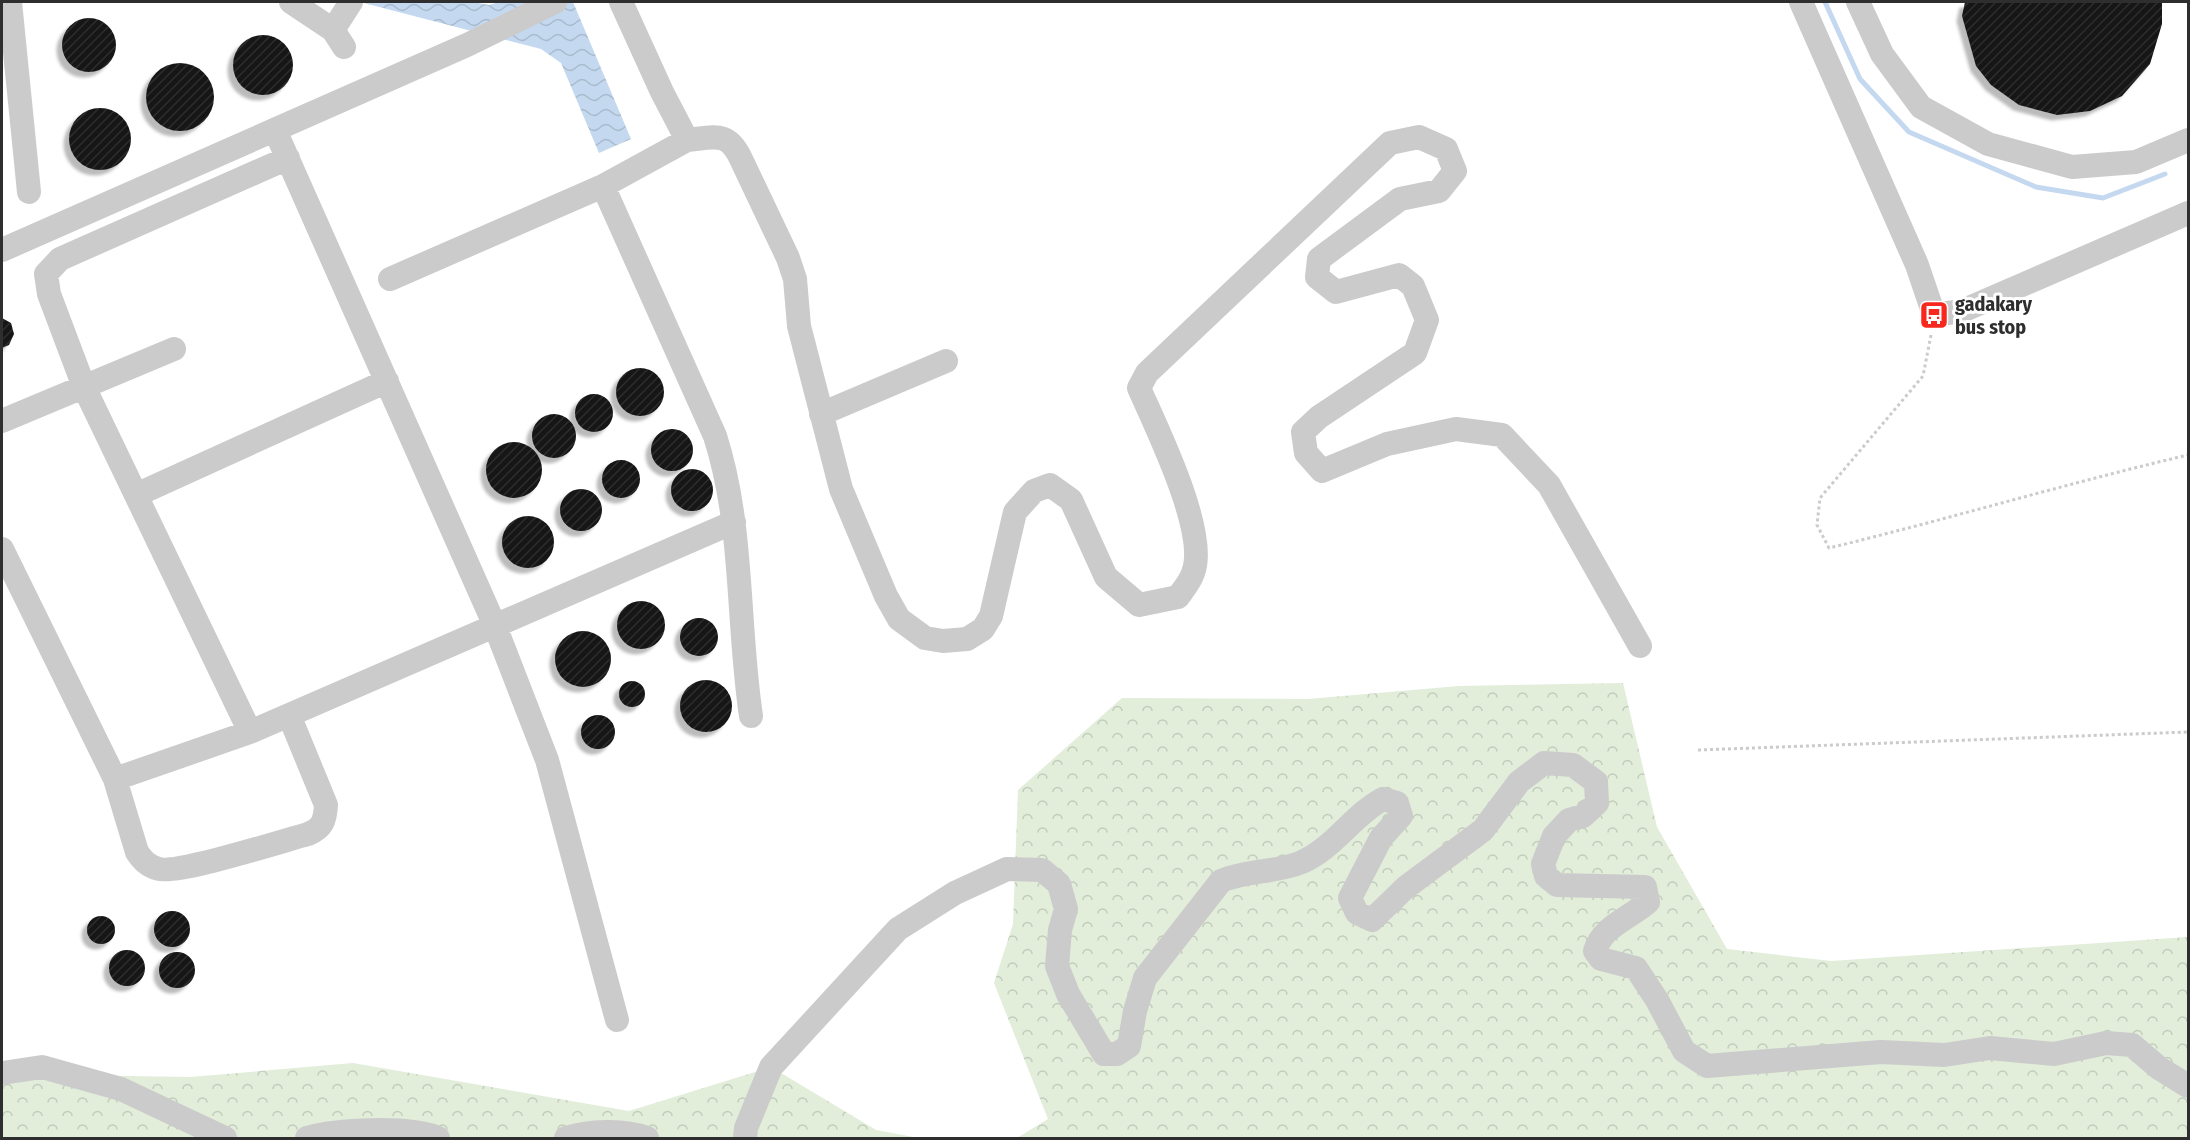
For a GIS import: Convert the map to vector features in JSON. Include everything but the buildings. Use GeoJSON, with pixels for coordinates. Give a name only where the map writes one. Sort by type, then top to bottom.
{"type":"FeatureCollection","features":[{"type":"Feature","properties":{"kind":"street"},"geometry":{"type":"LineString","coordinates":[[10,2],[29,192]]}},
{"type":"Feature","properties":{"kind":"street"},"geometry":{"type":"LineString","coordinates":[[291,2],[338,39],[351,2]]}},
{"type":"Feature","properties":{"kind":"street"},"geometry":{"type":"LineString","coordinates":[[2,250],[467,45],[555,2]]}},
{"type":"Feature","properties":{"kind":"street"},"geometry":{"type":"LineString","coordinates":[[621,2],[662,92],[687,140]]}},
{"type":"Feature","properties":{"kind":"street"},"geometry":{"type":"LineString","coordinates":[[1801,2],[1917,265],[1934,315],[1962,311],[2188,213]]}},
{"type":"Feature","properties":{"kind":"street"},"geometry":{"type":"LineString","coordinates":[[1857,2],[1882,54],[1921,107],[1988,144],[2072,167],[2136,162],[2188,140]]}},
{"type":"Feature","properties":{"kind":"street"},"geometry":{"type":"LineString","coordinates":[[275,130],[495,626],[547,760],[617,1020]]}},
{"type":"Feature","properties":{"kind":"street"},"geometry":{"type":"LineString","coordinates":[[390,279],[603,186],[687,140],[721,136],[734,144],[788,258],[795,279],[799,326],[841,489],[886,596],[899,619],[925,638],[943,641],[967,639],[983,629],[991,616],[1015,512],[1034,491],[1050,485],[1071,500],[1106,578],[1139,605],[1178,597],[1194,572],[1195,543],[1181,484],[1139,388],[1143,380],[1147,373],[1390,143],[1419,137],[1446,149],[1455,171],[1439,190],[1400,200],[1319,259],[1317,277],[1336,292],[1399,275],[1413,286],[1426,320],[1415,353],[1319,417],[1303,432],[1306,453],[1322,471],[1387,444],[1456,429],[1502,435],[1549,485],[1640,646]]}},
{"type":"Feature","properties":{"kind":"street"},"geometry":{"type":"LineString","coordinates":[[250,732],[84,387],[49,294],[46,274],[60,259],[288,158]]}},
{"type":"Feature","properties":{"kind":"street"},"geometry":{"type":"LineString","coordinates":[[603,186],[715,436],[726,469],[734,522],[751,716]]}},
{"type":"Feature","properties":{"kind":"street"},"geometry":{"type":"LineString","coordinates":[[2,421],[174,349]]}},
{"type":"Feature","properties":{"kind":"street"},"geometry":{"type":"LineString","coordinates":[[821,414],[946,360]]}},
{"type":"Feature","properties":{"kind":"street"},"geometry":{"type":"LineString","coordinates":[[136,495],[387,381]]}},
{"type":"Feature","properties":{"kind":"street"},"geometry":{"type":"LineString","coordinates":[[115,779],[250,732],[734,522]]}},
{"type":"Feature","properties":{"kind":"street"},"geometry":{"type":"LineString","coordinates":[[2,549],[115,779],[137,852],[144,863],[161,870],[187,867],[317,830],[325,820],[326,805],[289,715]]}},
{"type":"Feature","properties":{"kind":"street"},"geometry":{"type":"LineString","coordinates":[[745,1138],[746,1128],[771,1066],[898,929],[956,893],[1006,868],[1042,870],[1059,884],[1066,909],[1060,930],[1057,966],[1068,994],[1104,1054],[1117,1054],[1129,1046],[1135,1011],[1145,978],[1221,881],[1237,874],[1270,873],[1304,861],[1328,844],[1364,809],[1383,799],[1397,803],[1401,816],[1381,838],[1350,898],[1357,912],[1372,920],[1405,888],[1483,830],[1519,782],[1544,763],[1573,765],[1596,782],[1597,803],[1582,816],[1569,820],[1554,836],[1543,864],[1546,876],[1557,885],[1645,886],[1648,902],[1598,939],[1595,951],[1601,959],[1636,968],[1658,1000],[1684,1051],[1707,1066],[1742,1065],[1881,1052],[1944,1055],[1990,1048],[2054,1054],[2106,1043],[2132,1044],[2159,1068],[2188,1086]]}},
{"type":"Feature","properties":{"kind":"street"},"geometry":{"type":"LineString","coordinates":[[2,1072],[42,1067],[121,1089],[225,1138]]}},
{"type":"Feature","properties":{"kind":"street"},"geometry":{"type":"LineString","coordinates":[[307,1138],[321,1134],[391,1131],[425,1132],[438,1138]]}},
{"type":"Feature","properties":{"kind":"street"},"geometry":{"type":"LineString","coordinates":[[566,1138],[587,1132],[637,1134],[647,1138]]}},
{"type":"Feature","properties":{"kind":"path"},"geometry":{"type":"LineString","coordinates":[[1934,315],[1923,376],[1820,498],[1817,525],[1829,548],[1940,522],[2077,481],[2188,455]]}},
{"type":"Feature","properties":{"kind":"path"},"geometry":{"type":"LineString","coordinates":[[1698,750],[2188,732]]}},
{"type":"Feature","properties":{"kind":"green space"},"geometry":{"type":"Polygon","coordinates":[[[1623,683],[1657,827],[1727,949],[1831,961],[2188,937],[2188,1138],[1017,1138],[1048,1119],[994,983],[1013,924],[1018,790],[1122,698],[1308,699],[1459,686],[1623,683]]]}},
{"type":"Feature","properties":{"kind":"green space"},"geometry":{"type":"Polygon","coordinates":[[[353,1063],[629,1111],[771,1067],[876,1130],[919,1138],[2,1138],[2,1074],[191,1077],[353,1063]]]}},
{"type":"Feature","properties":{"kind":"water"},"geometry":{"type":"Polygon","coordinates":[[[360,2],[473,2],[489,5],[499,2],[573,2],[631,139],[599,153],[561,63],[541,49],[360,2]]]}},
{"type":"Feature","properties":{"kind":"waterway"},"geometry":{"type":"LineString","coordinates":[[1825,2],[1860,79],[1909,132],[2036,187],[2103,198],[2165,174]]}},
{"type":"Feature","properties":{"kind":"place","name":"gadakary bus stop"},"geometry":{"type":"Point","coordinates":[1934,315]}}]}
